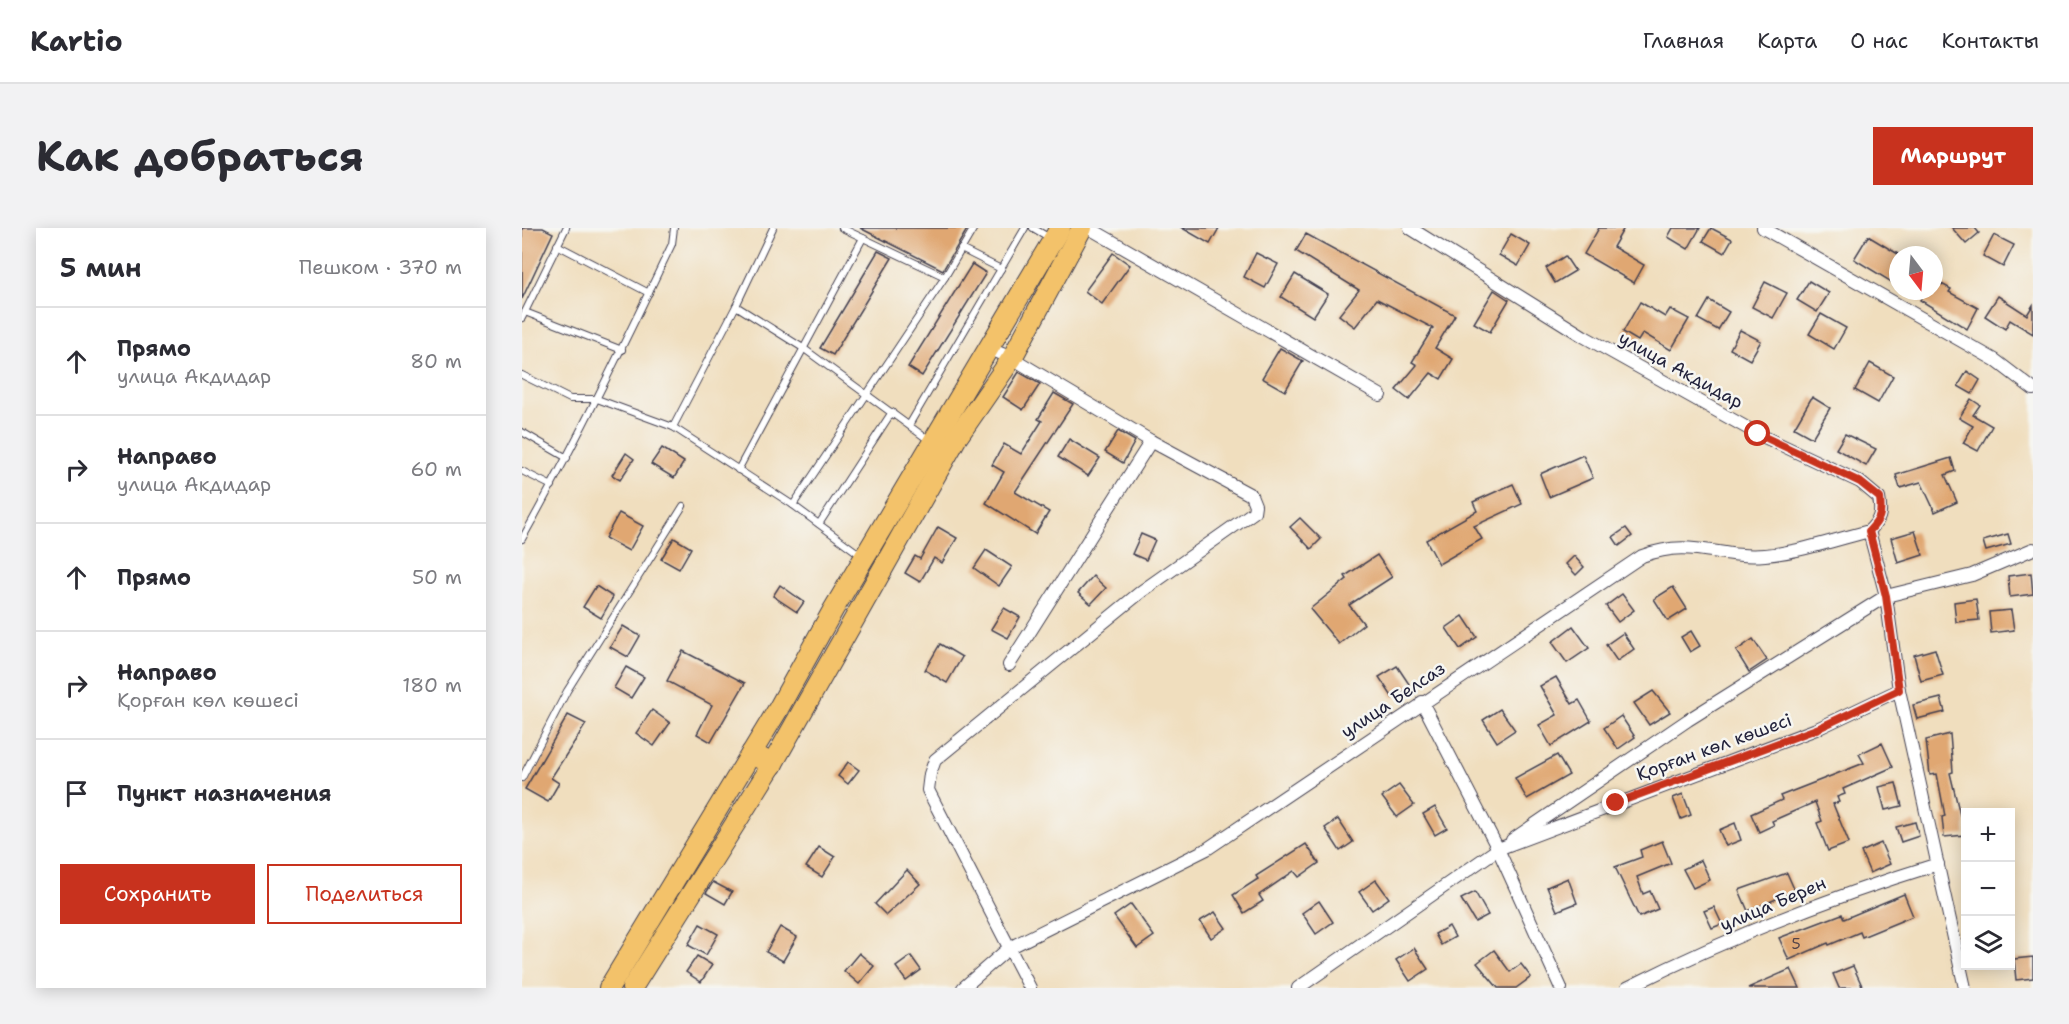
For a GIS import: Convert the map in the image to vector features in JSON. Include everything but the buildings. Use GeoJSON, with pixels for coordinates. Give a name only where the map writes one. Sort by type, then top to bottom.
{"type":"FeatureCollection","features":[{"type":"Feature","properties":{"kind":"highway"},"geometry":{"type":"LineString","coordinates":[[752,753],[772,765]]}},
{"type":"Feature","properties":{"kind":"main road"},"geometry":{"type":"LineString","coordinates":[[632,988],[772,765],[956,439],[1012,358],[1082,228]]}},
{"type":"Feature","properties":{"kind":"main road"},"geometry":{"type":"LineString","coordinates":[[609,988],[752,753],[932,443],[1057,234]]}},
{"type":"Feature","properties":{"kind":"street"},"geometry":{"type":"LineString","coordinates":[[1089,228],[1380,395]]}},
{"type":"Feature","properties":{"kind":"street","name":"улица Акдидар"},"geometry":{"type":"LineString","coordinates":[[1410,228],[1593,342],[1758,434],[1860,482],[1880,498],[1882,513],[1879,521],[1869,531]]}},
{"type":"Feature","properties":{"kind":"street"},"geometry":{"type":"LineString","coordinates":[[1763,228],[1995,360],[2033,389]]}},
{"type":"Feature","properties":{"kind":"street"},"geometry":{"type":"LineString","coordinates":[[990,349],[1012,358],[1152,441],[1251,495],[1255,505],[1254,512],[1142,591],[935,760],[928,790],[1030,988]]}},
{"type":"Feature","properties":{"kind":"street"},"geometry":{"type":"LineString","coordinates":[[1009,665],[1152,441]]}},
{"type":"Feature","properties":{"kind":"street"},"geometry":{"type":"LineString","coordinates":[[1869,531],[1886,596],[1899,690],[1965,988]]}},
{"type":"Feature","properties":{"kind":"street","name":"улица Белсаз"},"geometry":{"type":"LineString","coordinates":[[963,988],[1009,948],[1207,849],[1422,702],[1642,556],[1660,549],[1682,547],[1741,555],[1764,555],[1869,531]]}},
{"type":"Feature","properties":{"kind":"street"},"geometry":{"type":"LineString","coordinates":[[1498,849],[1688,720],[1886,596],[1972,575],[2033,549]]}},
{"type":"Feature","properties":{"kind":"street","name":"Қорған көл көшесі"},"geometry":{"type":"LineString","coordinates":[[1298,988],[1498,849],[1819,728],[1899,690]]}},
{"type":"Feature","properties":{"kind":"street"},"geometry":{"type":"LineString","coordinates":[[1422,702],[1498,849],[1561,988]]}},
{"type":"Feature","properties":{"kind":"street","name":"улица Берен"},"geometry":{"type":"LineString","coordinates":[[1627,988],[1770,922],[1861,887],[1938,864]]}},
{"type":"Feature","properties":{"kind":"lane"},"geometry":{"type":"LineString","coordinates":[[566,228],[524,315],[621,350]]}},
{"type":"Feature","properties":{"kind":"lane"},"geometry":{"type":"LineString","coordinates":[[522,539],[525,529],[567,458],[649,293],[672,244],[674,228]]}},
{"type":"Feature","properties":{"kind":"lane"},"geometry":{"type":"LineString","coordinates":[[673,427],[736,306],[773,228]]}},
{"type":"Feature","properties":{"kind":"lane"},"geometry":{"type":"LineString","coordinates":[[842,228],[945,277]]}},
{"type":"Feature","properties":{"kind":"lane"},"geometry":{"type":"LineString","coordinates":[[793,505],[866,392],[945,277],[974,228]]}},
{"type":"Feature","properties":{"kind":"lane"},"geometry":{"type":"LineString","coordinates":[[909,425],[1025,228]]}},
{"type":"Feature","properties":{"kind":"lane"},"geometry":{"type":"LineString","coordinates":[[1033,228],[1057,234]]}},
{"type":"Feature","properties":{"kind":"lane"},"geometry":{"type":"LineString","coordinates":[[738,471],[863,238]]}},
{"type":"Feature","properties":{"kind":"lane"},"geometry":{"type":"LineString","coordinates":[[557,245],[649,293]]}},
{"type":"Feature","properties":{"kind":"lane"},"geometry":{"type":"LineString","coordinates":[[962,249],[1000,269]]}},
{"type":"Feature","properties":{"kind":"lane"},"geometry":{"type":"LineString","coordinates":[[736,306],[803,348],[866,392],[932,443]]}},
{"type":"Feature","properties":{"kind":"lane"},"geometry":{"type":"LineString","coordinates":[[522,375],[570,399],[597,399],[673,427],[793,505],[865,558]]}},
{"type":"Feature","properties":{"kind":"lane"},"geometry":{"type":"LineString","coordinates":[[819,524],[892,412]]}},
{"type":"Feature","properties":{"kind":"lane"},"geometry":{"type":"LineString","coordinates":[[522,432],[567,458]]}},
{"type":"Feature","properties":{"kind":"lane"},"geometry":{"type":"LineString","coordinates":[[522,471],[552,486]]}},
{"type":"Feature","properties":{"kind":"lane"},"geometry":{"type":"LineString","coordinates":[[522,778],[567,691],[683,506]]}},
{"type":"Feature","properties":{"kind":"route"},"geometry":{"type":"LineString","coordinates":[[1616,803],[1819,728],[1899,690],[1886,596],[1869,531],[1879,521],[1882,513],[1880,498],[1860,482],[1758,434]]}}]}
